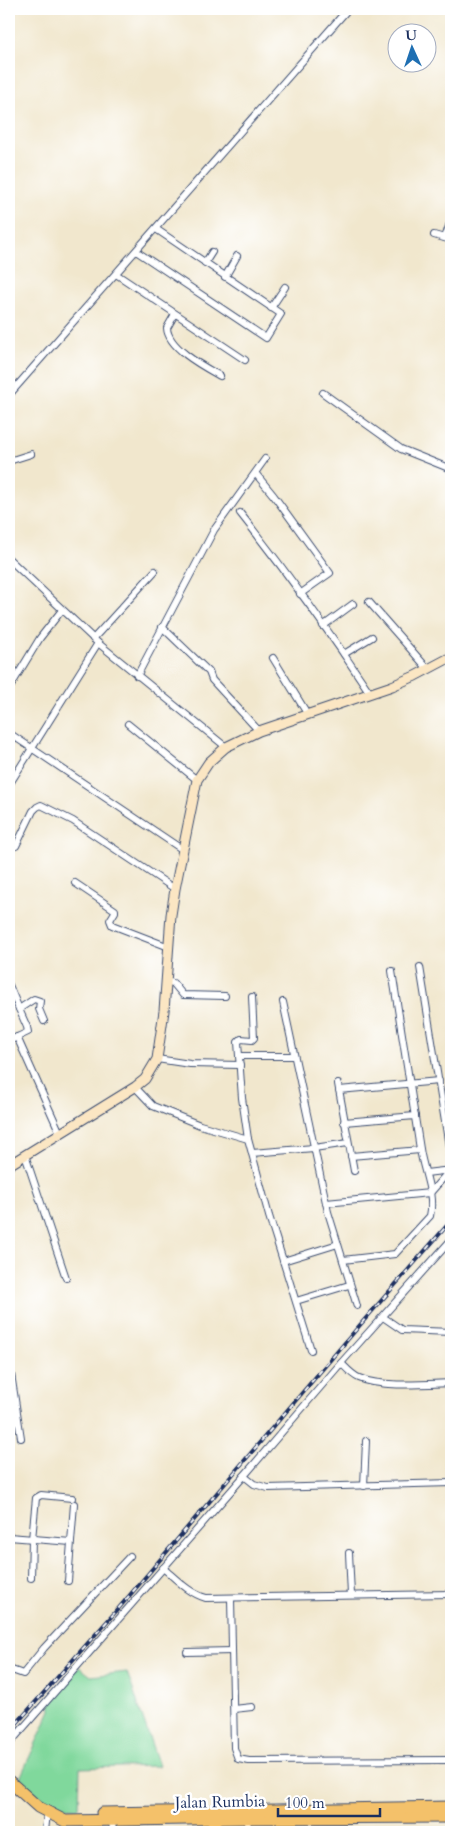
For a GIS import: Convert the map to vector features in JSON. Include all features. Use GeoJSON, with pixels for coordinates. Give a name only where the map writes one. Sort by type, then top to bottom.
{"type":"FeatureCollection","features":[{"type":"Feature","properties":{"kind":"highway"},"geometry":{"type":"LineString","coordinates":[[9,1781],[38,1807],[49,1813]]}},
{"type":"Feature","properties":{"kind":"highway","name":"Jalan Rumbia"},"geometry":{"type":"LineString","coordinates":[[49,1813],[451,1806]]}},
{"type":"Feature","properties":{"kind":"highway","name":"Jalan Rumbia"},"geometry":{"type":"LineString","coordinates":[[49,1813],[65,1822],[113,1826],[248,1818],[451,1817]]}},
{"type":"Feature","properties":{"kind":"street"},"geometry":{"type":"LineString","coordinates":[[9,395],[348,9]]}},
{"type":"Feature","properties":{"kind":"street"},"geometry":{"type":"LineString","coordinates":[[434,235],[448,239],[451,220]]}},
{"type":"Feature","properties":{"kind":"street"},"geometry":{"type":"LineString","coordinates":[[136,251],[266,338],[281,314],[156,229]]}},
{"type":"Feature","properties":{"kind":"street"},"geometry":{"type":"LineString","coordinates":[[205,263],[212,252]]}},
{"type":"Feature","properties":{"kind":"street"},"geometry":{"type":"LineString","coordinates":[[226,276],[237,256]]}},
{"type":"Feature","properties":{"kind":"street"},"geometry":{"type":"LineString","coordinates":[[116,274],[245,360]]}},
{"type":"Feature","properties":{"kind":"street"},"geometry":{"type":"LineString","coordinates":[[271,308],[285,287]]}},
{"type":"Feature","properties":{"kind":"street"},"geometry":{"type":"LineString","coordinates":[[175,314],[167,328],[171,339],[191,359],[220,376]]}},
{"type":"Feature","properties":{"kind":"street"},"geometry":{"type":"LineString","coordinates":[[323,393],[401,449],[451,469]]}},
{"type":"Feature","properties":{"kind":"street"},"geometry":{"type":"LineString","coordinates":[[9,461],[31,454]]}},
{"type":"Feature","properties":{"kind":"street"},"geometry":{"type":"LineString","coordinates":[[137,676],[214,530],[265,459]]}},
{"type":"Feature","properties":{"kind":"street"},"geometry":{"type":"LineString","coordinates":[[256,474],[330,572],[300,594]]}},
{"type":"Feature","properties":{"kind":"street"},"geometry":{"type":"LineString","coordinates":[[240,513],[344,654],[370,693]]}},
{"type":"Feature","properties":{"kind":"street"},"geometry":{"type":"LineString","coordinates":[[9,559],[95,641],[226,747]]}},
{"type":"Feature","properties":{"kind":"street"},"geometry":{"type":"LineString","coordinates":[[9,785],[95,641],[155,571]]}},
{"type":"Feature","properties":{"kind":"street"},"geometry":{"type":"LineString","coordinates":[[369,602],[428,669]]}},
{"type":"Feature","properties":{"kind":"street"},"geometry":{"type":"LineString","coordinates":[[323,626],[353,604]]}},
{"type":"Feature","properties":{"kind":"street"},"geometry":{"type":"LineString","coordinates":[[9,689],[40,638],[62,610]]}},
{"type":"Feature","properties":{"kind":"street"},"geometry":{"type":"LineString","coordinates":[[162,627],[209,672],[212,680],[259,731]]}},
{"type":"Feature","properties":{"kind":"street"},"geometry":{"type":"LineString","coordinates":[[344,654],[372,637]]}},
{"type":"Feature","properties":{"kind":"street"},"geometry":{"type":"LineString","coordinates":[[9,1165],[135,1088],[146,1078],[157,1059],[164,1011],[171,915],[175,889],[198,780],[209,762],[226,747],[259,731],[415,676],[451,657]]}},
{"type":"Feature","properties":{"kind":"street"},"geometry":{"type":"LineString","coordinates":[[273,658],[308,715]]}},
{"type":"Feature","properties":{"kind":"street"},"geometry":{"type":"LineString","coordinates":[[128,724],[198,780]]}},
{"type":"Feature","properties":{"kind":"street"},"geometry":{"type":"LineString","coordinates":[[9,732],[182,850]]}},
{"type":"Feature","properties":{"kind":"street"},"geometry":{"type":"LineString","coordinates":[[9,848],[16,846],[33,811],[41,805],[72,821],[175,889]]}},
{"type":"Feature","properties":{"kind":"street"},"geometry":{"type":"LineString","coordinates":[[75,883],[115,910],[110,920],[112,925],[169,947]]}},
{"type":"Feature","properties":{"kind":"street"},"geometry":{"type":"LineString","coordinates":[[420,967],[451,1159]]}},
{"type":"Feature","properties":{"kind":"street"},"geometry":{"type":"LineString","coordinates":[[343,1260],[397,1253],[430,1216],[432,1208],[420,1150],[392,971]]}},
{"type":"Feature","properties":{"kind":"street"},"geometry":{"type":"LineString","coordinates":[[166,981],[174,983],[183,995],[225,996]]}},
{"type":"Feature","properties":{"kind":"street"},"geometry":{"type":"LineString","coordinates":[[9,985],[28,1031],[9,1040]]}},
{"type":"Feature","properties":{"kind":"street"},"geometry":{"type":"LineString","coordinates":[[252,997],[254,1037],[252,1040],[239,1041],[242,1098],[248,1139],[283,1262],[311,1350]]}},
{"type":"Feature","properties":{"kind":"street"},"geometry":{"type":"LineString","coordinates":[[19,1009],[34,999],[38,999],[40,1003],[39,1009],[44,1021]]}},
{"type":"Feature","properties":{"kind":"street"},"geometry":{"type":"LineString","coordinates":[[283,1002],[326,1203],[356,1306]]}},
{"type":"Feature","properties":{"kind":"street"},"geometry":{"type":"LineString","coordinates":[[17,1037],[60,1133]]}},
{"type":"Feature","properties":{"kind":"street"},"geometry":{"type":"LineString","coordinates":[[240,1056],[294,1056]]}},
{"type":"Feature","properties":{"kind":"street"},"geometry":{"type":"LineString","coordinates":[[157,1059],[190,1064],[240,1065]]}},
{"type":"Feature","properties":{"kind":"street"},"geometry":{"type":"LineString","coordinates":[[354,1171],[338,1087],[439,1081]]}},
{"type":"Feature","properties":{"kind":"street"},"geometry":{"type":"LineString","coordinates":[[135,1088],[153,1106],[200,1125],[248,1139]]}},
{"type":"Feature","properties":{"kind":"street"},"geometry":{"type":"LineString","coordinates":[[344,1122],[415,1116]]}},
{"type":"Feature","properties":{"kind":"street"},"geometry":{"type":"LineString","coordinates":[[252,1153],[348,1143]]}},
{"type":"Feature","properties":{"kind":"street"},"geometry":{"type":"LineString","coordinates":[[352,1156],[420,1150]]}},
{"type":"Feature","properties":{"kind":"street"},"geometry":{"type":"LineString","coordinates":[[25,1155],[66,1278]]}},
{"type":"Feature","properties":{"kind":"street"},"geometry":{"type":"LineString","coordinates":[[326,1203],[430,1192],[451,1170]]}},
{"type":"Feature","properties":{"kind":"street"},"geometry":{"type":"LineString","coordinates":[[426,1173],[451,1170]]}},
{"type":"Feature","properties":{"kind":"street"},"geometry":{"type":"LineString","coordinates":[[9,1744],[341,1363],[451,1240]]}},
{"type":"Feature","properties":{"kind":"street"},"geometry":{"type":"LineString","coordinates":[[283,1262],[338,1244]]}},
{"type":"Feature","properties":{"kind":"street"},"geometry":{"type":"LineString","coordinates":[[296,1301],[350,1285]]}},
{"type":"Feature","properties":{"kind":"street"},"geometry":{"type":"LineString","coordinates":[[382,1317],[405,1330],[451,1332]]}},
{"type":"Feature","properties":{"kind":"street"},"geometry":{"type":"LineString","coordinates":[[9,1361],[21,1438]]}},
{"type":"Feature","properties":{"kind":"street"},"geometry":{"type":"LineString","coordinates":[[341,1363],[358,1377],[370,1381],[406,1384],[451,1383]]}},
{"type":"Feature","properties":{"kind":"street"},"geometry":{"type":"LineString","coordinates":[[364,1486],[366,1441]]}},
{"type":"Feature","properties":{"kind":"street"},"geometry":{"type":"LineString","coordinates":[[244,1476],[254,1484],[268,1488],[451,1483]]}},
{"type":"Feature","properties":{"kind":"street"},"geometry":{"type":"LineString","coordinates":[[31,1578],[35,1501],[41,1495],[73,1501],[68,1581]]}},
{"type":"Feature","properties":{"kind":"street"},"geometry":{"type":"LineString","coordinates":[[9,1537],[71,1542]]}},
{"type":"Feature","properties":{"kind":"street"},"geometry":{"type":"LineString","coordinates":[[349,1553],[351,1596]]}},
{"type":"Feature","properties":{"kind":"street"},"geometry":{"type":"LineString","coordinates":[[9,1669],[23,1674],[44,1648],[130,1556]]}},
{"type":"Feature","properties":{"kind":"street"},"geometry":{"type":"LineString","coordinates":[[163,1568],[199,1596],[213,1599],[451,1594]]}},
{"type":"Feature","properties":{"kind":"street"},"geometry":{"type":"LineString","coordinates":[[231,1598],[234,1748],[237,1757],[241,1760],[451,1760]]}},
{"type":"Feature","properties":{"kind":"street"},"geometry":{"type":"LineString","coordinates":[[187,1652],[232,1651]]}},
{"type":"Feature","properties":{"kind":"street"},"geometry":{"type":"LineString","coordinates":[[234,1709],[252,1707]]}},
{"type":"Feature","properties":{"kind":"street"},"geometry":{"type":"LineString","coordinates":[[45,1832],[49,1813]]}},
{"type":"Feature","properties":{"kind":"street"},"geometry":{"type":"LineString","coordinates":[[247,1832],[248,1818]]}},
{"type":"Feature","properties":{"kind":"green space"},"geometry":{"type":"Polygon","coordinates":[[[79,1667],[91,1676],[127,1672],[159,1766],[80,1768],[79,1808],[55,1807],[43,1801],[19,1780],[51,1710],[50,1700],[79,1667]]]}},
{"type":"Feature","properties":{"kind":"railway"},"geometry":{"type":"LineString","coordinates":[[9,1732],[118,1609],[451,1221]]}}]}
